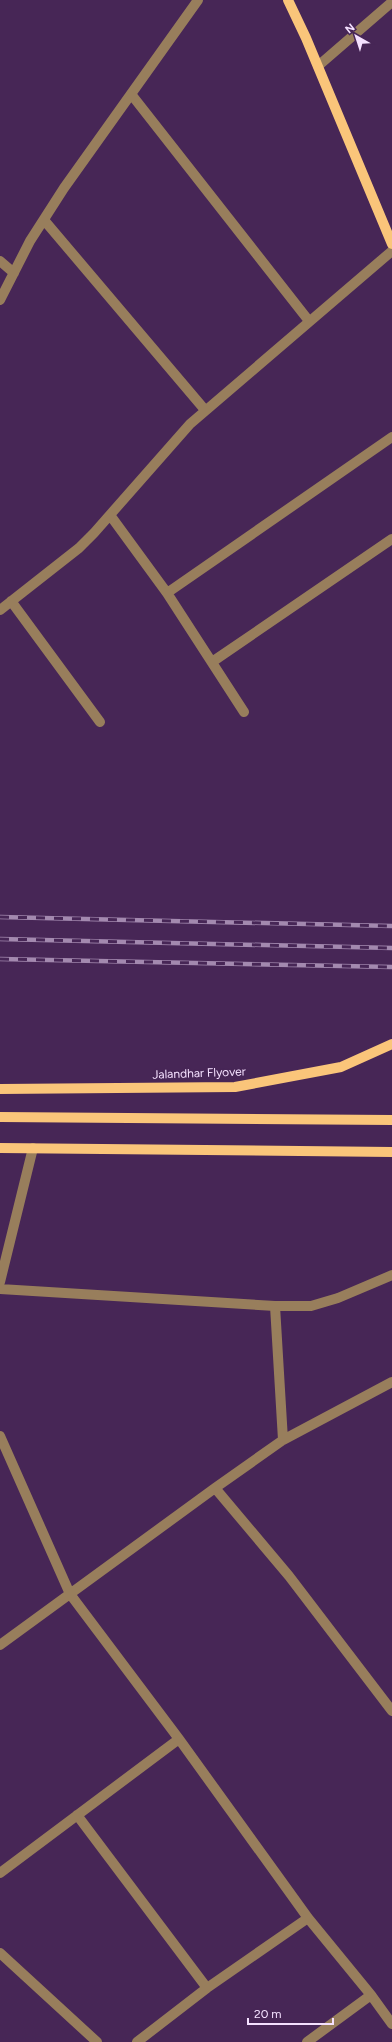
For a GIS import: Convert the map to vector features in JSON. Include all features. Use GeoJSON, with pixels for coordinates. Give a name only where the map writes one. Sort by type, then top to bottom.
{"type":"FeatureCollection","features":[{"type":"Feature","properties":{"kind":"main road"},"geometry":{"type":"LineString","coordinates":[[288,0],[318,66],[392,244]]}},
{"type":"Feature","properties":{"kind":"main road","name":"Jalandhar Flyover"},"geometry":{"type":"LineString","coordinates":[[0,1089],[235,1087],[341,1067],[392,1044]]}},
{"type":"Feature","properties":{"kind":"main road"},"geometry":{"type":"LineString","coordinates":[[0,1117],[392,1120]]}},
{"type":"Feature","properties":{"kind":"main road"},"geometry":{"type":"LineString","coordinates":[[0,1148],[392,1152]]}},
{"type":"Feature","properties":{"kind":"street"},"geometry":{"type":"LineString","coordinates":[[0,300],[44,220],[198,0]]}},
{"type":"Feature","properties":{"kind":"street"},"geometry":{"type":"LineString","coordinates":[[318,66],[392,2]]}},
{"type":"Feature","properties":{"kind":"street"},"geometry":{"type":"LineString","coordinates":[[131,94],[309,321]]}},
{"type":"Feature","properties":{"kind":"street"},"geometry":{"type":"LineString","coordinates":[[44,220],[205,410]]}},
{"type":"Feature","properties":{"kind":"street"},"geometry":{"type":"LineString","coordinates":[[0,610],[79,548],[110,515],[162,454],[205,410],[392,251]]}},
{"type":"Feature","properties":{"kind":"street"},"geometry":{"type":"LineString","coordinates":[[0,261],[14,273]]}},
{"type":"Feature","properties":{"kind":"street"},"geometry":{"type":"LineString","coordinates":[[167,593],[392,437]]}},
{"type":"Feature","properties":{"kind":"street"},"geometry":{"type":"LineString","coordinates":[[110,515],[167,593],[244,712]]}},
{"type":"Feature","properties":{"kind":"street"},"geometry":{"type":"LineString","coordinates":[[212,662],[392,538]]}},
{"type":"Feature","properties":{"kind":"street"},"geometry":{"type":"LineString","coordinates":[[11,601],[100,722]]}},
{"type":"Feature","properties":{"kind":"street"},"geometry":{"type":"LineString","coordinates":[[0,1282],[33,1148]]}},
{"type":"Feature","properties":{"kind":"street"},"geometry":{"type":"LineString","coordinates":[[0,1289],[275,1306],[311,1306],[338,1298],[392,1275]]}},
{"type":"Feature","properties":{"kind":"street"},"geometry":{"type":"LineString","coordinates":[[275,1306],[283,1440]]}},
{"type":"Feature","properties":{"kind":"street"},"geometry":{"type":"LineString","coordinates":[[0,1646],[215,1488],[283,1440],[392,1382]]}},
{"type":"Feature","properties":{"kind":"street"},"geometry":{"type":"LineString","coordinates":[[0,1436],[70,1594],[179,1739],[308,1918],[371,1995],[392,2024]]}},
{"type":"Feature","properties":{"kind":"street"},"geometry":{"type":"LineString","coordinates":[[215,1488],[289,1576],[392,1711]]}},
{"type":"Feature","properties":{"kind":"street"},"geometry":{"type":"LineString","coordinates":[[0,1873],[179,1739]]}},
{"type":"Feature","properties":{"kind":"street"},"geometry":{"type":"LineString","coordinates":[[77,1815],[208,1988]]}},
{"type":"Feature","properties":{"kind":"street"},"geometry":{"type":"LineString","coordinates":[[137,2042],[208,1988],[308,1918]]}},
{"type":"Feature","properties":{"kind":"street"},"geometry":{"type":"LineString","coordinates":[[0,1953],[97,2042]]}},
{"type":"Feature","properties":{"kind":"street"},"geometry":{"type":"LineString","coordinates":[[307,2042],[371,1995]]}},
{"type":"Feature","properties":{"kind":"railway"},"geometry":{"type":"LineString","coordinates":[[0,917],[392,926]]}},
{"type":"Feature","properties":{"kind":"railway"},"geometry":{"type":"LineString","coordinates":[[0,939],[392,948]]}},
{"type":"Feature","properties":{"kind":"railway"},"geometry":{"type":"LineString","coordinates":[[0,959],[392,967]]}}]}
